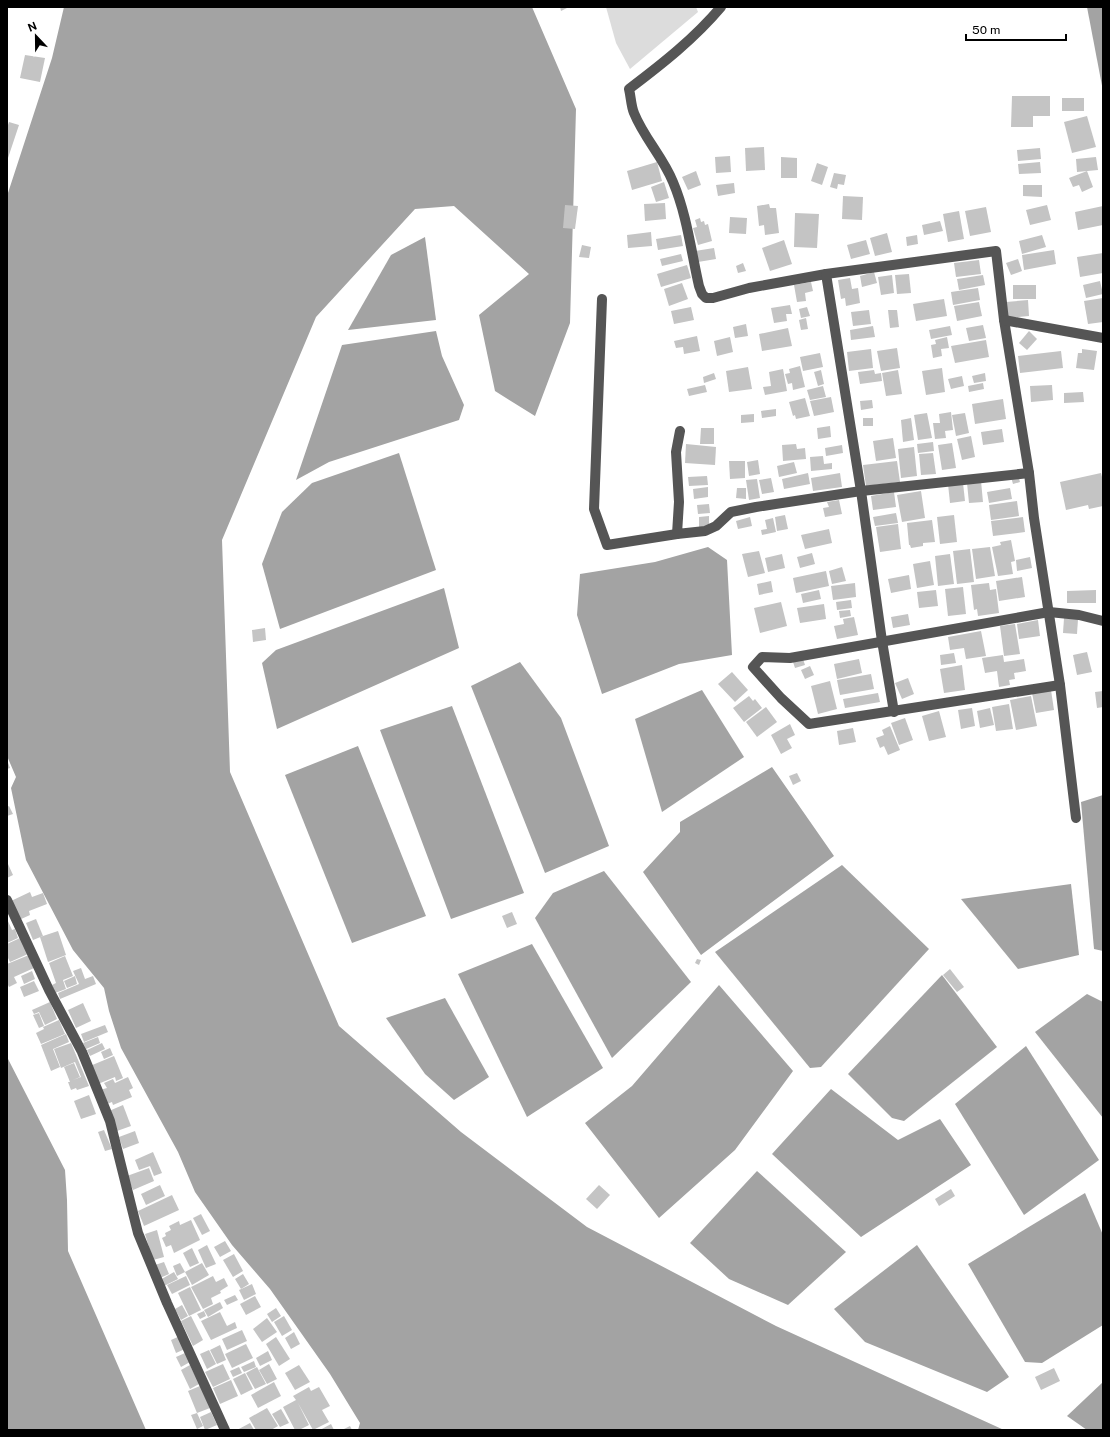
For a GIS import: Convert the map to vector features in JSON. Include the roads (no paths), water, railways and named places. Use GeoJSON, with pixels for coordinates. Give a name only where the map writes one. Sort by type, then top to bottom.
{"type":"FeatureCollection","features":[{"type":"Feature","properties":{"kind":"street"},"geometry":{"type":"LineString","coordinates":[[720,7],[707,23],[676,52],[629,89],[634,112],[651,144],[666,165],[674,184],[681,205],[702,294],[706,298],[713,298],[748,288],[826,274],[996,251],[1004,320],[1060,685],[1076,818]]}},
{"type":"Feature","properties":{"kind":"street"},"geometry":{"type":"LineString","coordinates":[[826,274],[861,491],[882,641],[894,712]]}},
{"type":"Feature","properties":{"kind":"street"},"geometry":{"type":"LineString","coordinates":[[602,299],[594,508],[607,545],[705,531],[716,526],[731,512],[861,491],[1028,473]]}},
{"type":"Feature","properties":{"kind":"street"},"geometry":{"type":"LineString","coordinates":[[1004,320],[1103,338]]}},
{"type":"Feature","properties":{"kind":"street"},"geometry":{"type":"LineString","coordinates":[[677,534],[679,502],[676,452],[680,431]]}},
{"type":"Feature","properties":{"kind":"street"},"geometry":{"type":"LineString","coordinates":[[1060,685],[809,724],[781,698],[752,667],[762,657],[790,658],[1049,612],[1079,615],[1103,621]]}},
{"type":"Feature","properties":{"kind":"street"},"geometry":{"type":"LineString","coordinates":[[7,900],[49,990],[82,1052],[110,1121],[138,1233],[166,1303],[225,1430]]}}]}
